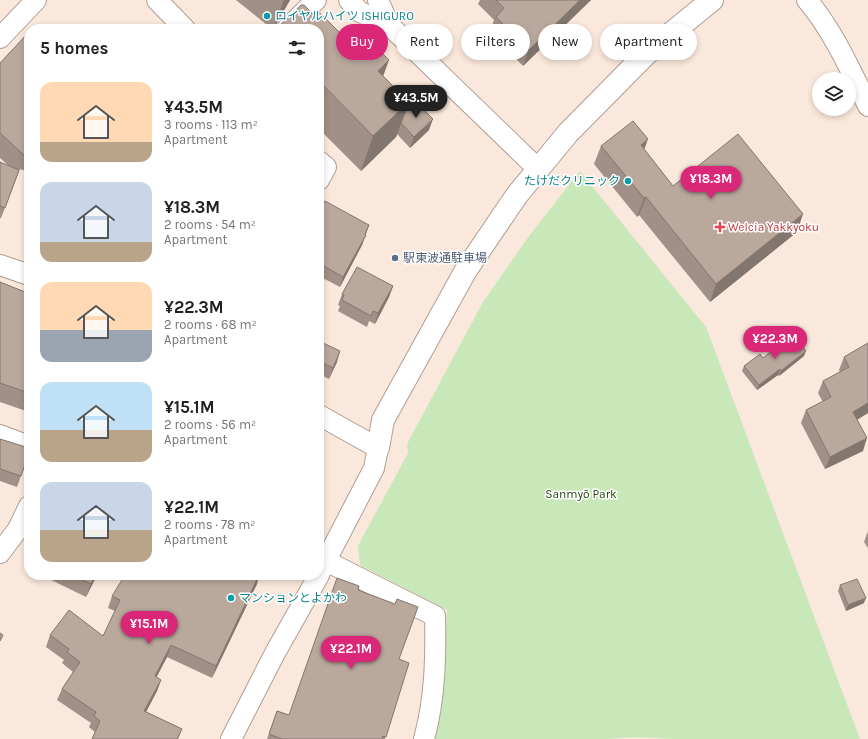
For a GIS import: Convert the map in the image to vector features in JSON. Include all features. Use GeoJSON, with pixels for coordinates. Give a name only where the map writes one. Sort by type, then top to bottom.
{"type":"FeatureCollection","features":[{"type":"Feature","properties":{"kind":"street"},"geometry":{"type":"LineString","coordinates":[[0,38],[36,0]]}},
{"type":"Feature","properties":{"kind":"street"},"geometry":{"type":"LineString","coordinates":[[157,0],[180,24]]}},
{"type":"Feature","properties":{"kind":"street"},"geometry":{"type":"LineString","coordinates":[[292,24],[316,0]]}},
{"type":"Feature","properties":{"kind":"street"},"geometry":{"type":"LineString","coordinates":[[349,0],[360,12],[389,25],[538,169]]}},
{"type":"Feature","properties":{"kind":"street"},"geometry":{"type":"LineString","coordinates":[[378,0],[389,25]]}},
{"type":"Feature","properties":{"kind":"street"},"geometry":{"type":"LineString","coordinates":[[324,564],[374,468],[383,420],[466,270],[517,195],[568,133],[646,54],[712,0]]}},
{"type":"Feature","properties":{"kind":"street"},"geometry":{"type":"LineString","coordinates":[[807,0],[815,9],[846,61],[868,106]]}},
{"type":"Feature","properties":{"kind":"street"},"geometry":{"type":"LineString","coordinates":[[0,265],[24,273]]}},
{"type":"Feature","properties":{"kind":"street"},"geometry":{"type":"LineString","coordinates":[[324,418],[378,448]]}},
{"type":"Feature","properties":{"kind":"street"},"geometry":{"type":"LineString","coordinates":[[0,435],[24,444]]}},
{"type":"Feature","properties":{"kind":"street"},"geometry":{"type":"LineString","coordinates":[[0,553],[18,529],[24,516]]}},
{"type":"Feature","properties":{"kind":"street"},"geometry":{"type":"LineString","coordinates":[[324,571],[435,616],[435,672],[431,715],[424,739]]}},
{"type":"Feature","properties":{"kind":"street"},"geometry":{"type":"LineString","coordinates":[[231,739],[275,653],[315,580]]}},
{"type":"Feature","properties":{"kind":"green space","name":"Sanmyō Park"},"geometry":{"type":"Polygon","coordinates":[[[580,171],[706,327],[860,739],[674,739],[636,737],[607,739],[434,739],[443,683],[447,610],[360,565],[358,546],[408,453],[407,444],[483,302],[529,236],[580,171]]]}},
{"type":"Feature","properties":{"kind":"building"},"geometry":{"type":"Polygon","coordinates":[[[496,0],[580,0],[556,24],[538,24],[538,41],[530,49],[530,24],[503,24],[496,17],[504,8],[496,0]]]}},
{"type":"Feature","properties":{"kind":"building"},"geometry":{"type":"Polygon","coordinates":[[[301,5],[304,5],[313,14],[317,10],[336,29],[336,60],[388,59],[389,60],[378,71],[409,102],[373,136],[324,86],[324,24],[281,24],[301,5]]]}},
{"type":"Feature","properties":{"kind":"building"},"geometry":{"type":"Polygon","coordinates":[[[24,37],[24,155],[0,133],[0,63],[24,37]]]}},
{"type":"Feature","properties":{"kind":"building"},"geometry":{"type":"Polygon","coordinates":[[[415,101],[433,119],[414,137],[401,123],[406,110],[415,101]]]}},
{"type":"Feature","properties":{"kind":"building","name":"Welcia Yakkyoku"},"geometry":{"type":"Polygon","coordinates":[[[633,121],[648,139],[641,145],[673,186],[738,134],[803,214],[716,284],[646,197],[644,198],[601,146],[633,121]]]}},
{"type":"Feature","properties":{"kind":"building"},"geometry":{"type":"Polygon","coordinates":[[[0,162],[19,170],[5,208],[0,206],[0,162]]]}},
{"type":"Feature","properties":{"kind":"building"},"geometry":{"type":"Polygon","coordinates":[[[325,201],[369,225],[365,234],[366,235],[343,277],[324,266],[325,201]]]}},
{"type":"Feature","properties":{"kind":"building"},"geometry":{"type":"Polygon","coordinates":[[[357,267],[393,286],[378,313],[373,311],[371,316],[342,300],[344,295],[342,294],[357,267]]]}},
{"type":"Feature","properties":{"kind":"building"},"geometry":{"type":"Polygon","coordinates":[[[0,282],[24,292],[24,391],[0,383],[0,282]]]}},
{"type":"Feature","properties":{"kind":"building"},"geometry":{"type":"Polygon","coordinates":[[[793,334],[806,351],[781,371],[780,369],[759,385],[744,366],[760,354],[763,358],[793,334]]]}},
{"type":"Feature","properties":{"kind":"building"},"geometry":{"type":"Polygon","coordinates":[[[324,343],[340,351],[333,368],[324,364],[324,343]]]}},
{"type":"Feature","properties":{"kind":"building"},"geometry":{"type":"Polygon","coordinates":[[[868,343],[868,403],[853,412],[867,438],[830,457],[806,410],[831,397],[823,381],[849,367],[844,357],[868,343]]]}},
{"type":"Feature","properties":{"kind":"building"},"geometry":{"type":"Polygon","coordinates":[[[0,439],[24,446],[24,467],[21,476],[0,469],[0,439]]]}},
{"type":"Feature","properties":{"kind":"building"},"geometry":{"type":"Polygon","coordinates":[[[337,578],[359,586],[358,590],[395,604],[397,599],[418,607],[399,659],[409,663],[386,737],[383,736],[382,739],[282,739],[269,734],[277,711],[289,715],[337,578]]]}},
{"type":"Feature","properties":{"kind":"building"},"geometry":{"type":"Polygon","coordinates":[[[857,579],[866,598],[848,605],[840,585],[857,579]]]}},
{"type":"Feature","properties":{"kind":"building"},"geometry":{"type":"Polygon","coordinates":[[[83,580],[93,580],[91,584],[83,580]]]}},
{"type":"Feature","properties":{"kind":"building"},"geometry":{"type":"Polygon","coordinates":[[[122,580],[257,580],[216,666],[171,645],[155,676],[161,680],[144,711],[182,729],[177,739],[92,739],[100,721],[94,716],[96,712],[62,689],[80,662],[67,652],[69,649],[50,635],[69,610],[103,636],[120,600],[112,596],[122,580]]]}},
{"type":"Feature","properties":{"kind":"building"},"geometry":{"type":"Polygon","coordinates":[[[0,633],[3,635],[0,641],[0,633]]]}},
{"type":"Feature","properties":{"kind":"place","name":"ロイヤルハイツ ISHIGURO"},"geometry":{"type":"Point","coordinates":[267,16]}},
{"type":"Feature","properties":{"kind":"place","name":"たけだクリニック"},"geometry":{"type":"Point","coordinates":[628,181]}},
{"type":"Feature","properties":{"kind":"place","name":"Welcia Yakkyoku"},"geometry":{"type":"Point","coordinates":[720,227]}},
{"type":"Feature","properties":{"kind":"place","name":"駅東波通駐車場"},"geometry":{"type":"Point","coordinates":[395,258]}},
{"type":"Feature","properties":{"kind":"place","name":"マンションとよかわ"},"geometry":{"type":"Point","coordinates":[231,598]}}]}
